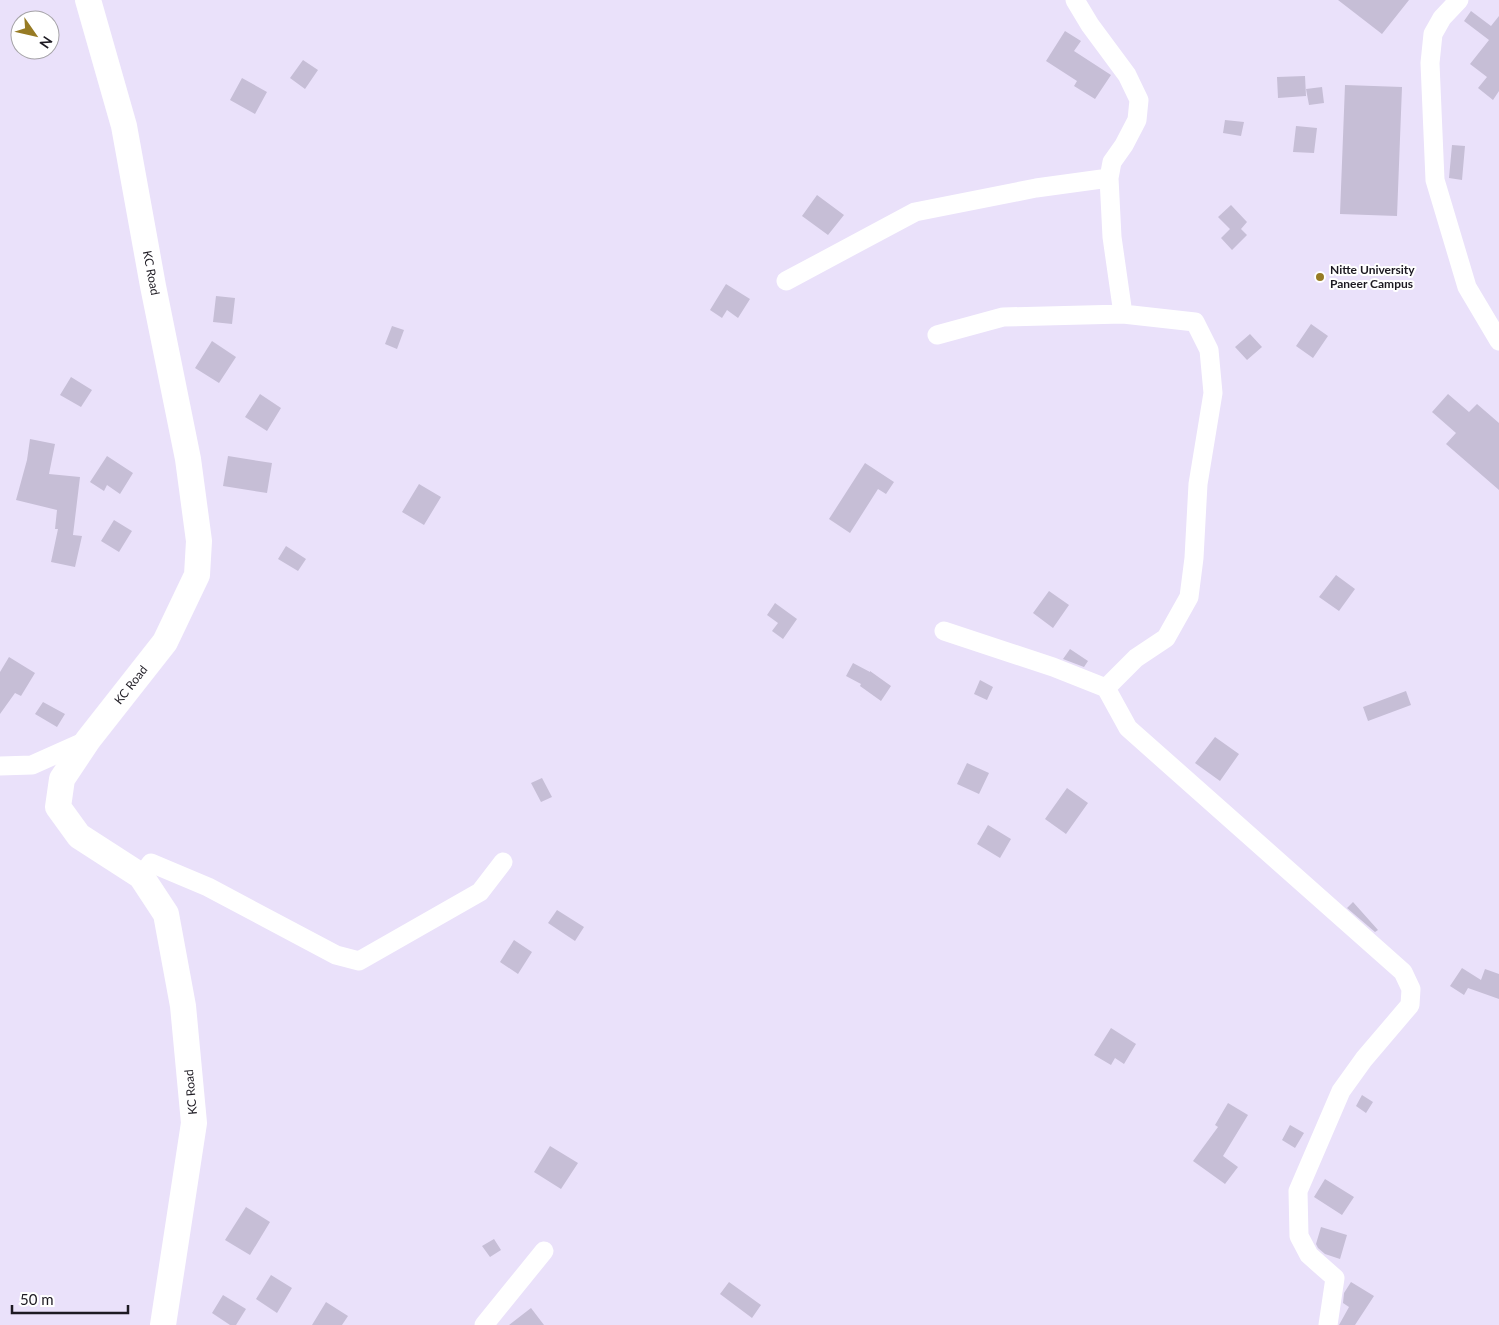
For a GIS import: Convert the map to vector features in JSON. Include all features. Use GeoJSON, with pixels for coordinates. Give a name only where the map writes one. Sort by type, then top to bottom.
{"type":"FeatureCollection","features":[{"type":"Feature","properties":{"kind":"main road","name":"KC Road"},"geometry":{"type":"LineString","coordinates":[[88,0],[124,126],[153,286],[188,459],[199,541],[197,575],[165,642],[88,740],[62,779],[58,807],[79,836],[141,876],[166,914],[183,1006],[194,1123],[163,1325]]}},
{"type":"Feature","properties":{"kind":"street"},"geometry":{"type":"LineString","coordinates":[[1075,0],[1090,25],[1127,75],[1138,100],[1137,120],[1124,145],[1112,162],[1109,178],[1112,237],[1123,314]]}},
{"type":"Feature","properties":{"kind":"street"},"geometry":{"type":"LineString","coordinates":[[1459,0],[1442,18],[1433,34],[1430,63],[1435,180],[1467,288],[1499,341]]}},
{"type":"Feature","properties":{"kind":"street"},"geometry":{"type":"LineString","coordinates":[[786,281],[915,212],[1036,188],[1109,178]]}},
{"type":"Feature","properties":{"kind":"street"},"geometry":{"type":"LineString","coordinates":[[937,335],[1003,317],[1123,314],[1196,322],[1209,350],[1214,393],[1198,484],[1194,558],[1189,597],[1166,638],[1136,658],[1106,688]]}},
{"type":"Feature","properties":{"kind":"street"},"geometry":{"type":"LineString","coordinates":[[944,631],[1053,667],[1106,688],[1128,728],[1403,972],[1411,989],[1410,1004],[1364,1059],[1342,1091],[1298,1191],[1299,1236],[1309,1255],[1335,1278],[1328,1325]]}},
{"type":"Feature","properties":{"kind":"street"},"geometry":{"type":"LineString","coordinates":[[0,766],[32,765],[88,740]]}},
{"type":"Feature","properties":{"kind":"street"},"geometry":{"type":"LineString","coordinates":[[141,876],[151,864],[208,887],[336,955],[359,961],[480,892],[503,862]]}},
{"type":"Feature","properties":{"kind":"street"},"geometry":{"type":"LineString","coordinates":[[484,1325],[544,1251]]}},
{"type":"Feature","properties":{"kind":"building"},"geometry":{"type":"Polygon","coordinates":[[[1338,0],[1409,0],[1382,34],[1338,0]]]}},
{"type":"Feature","properties":{"kind":"building"},"geometry":{"type":"Polygon","coordinates":[[[1471,11],[1491,26],[1499,16],[1499,91],[1493,100],[1478,88],[1487,77],[1470,64],[1489,40],[1464,21],[1471,11]]]}},
{"type":"Feature","properties":{"kind":"building"},"geometry":{"type":"Polygon","coordinates":[[[1065,31],[1081,41],[1074,51],[1111,75],[1095,99],[1074,86],[1077,81],[1046,61],[1065,31]]]}},
{"type":"Feature","properties":{"kind":"building"},"geometry":{"type":"Polygon","coordinates":[[[303,60],[318,70],[305,89],[290,78],[303,60]]]}},
{"type":"Feature","properties":{"kind":"building"},"geometry":{"type":"Polygon","coordinates":[[[1305,76],[1306,96],[1278,98],[1277,77],[1305,76]]]}},
{"type":"Feature","properties":{"kind":"building"},"geometry":{"type":"Polygon","coordinates":[[[242,78],[267,92],[255,114],[230,100],[242,78]]]}},
{"type":"Feature","properties":{"kind":"building"},"geometry":{"type":"Polygon","coordinates":[[[1345,85],[1402,87],[1397,216],[1340,214],[1345,85]]]}},
{"type":"Feature","properties":{"kind":"building"},"geometry":{"type":"Polygon","coordinates":[[[1322,87],[1324,103],[1309,105],[1306,89],[1322,87]]]}},
{"type":"Feature","properties":{"kind":"building"},"geometry":{"type":"Polygon","coordinates":[[[1225,120],[1244,122],[1241,136],[1223,133],[1225,120]]]}},
{"type":"Feature","properties":{"kind":"building"},"geometry":{"type":"Polygon","coordinates":[[[1296,126],[1317,128],[1314,153],[1293,152],[1296,126]]]}},
{"type":"Feature","properties":{"kind":"building"},"geometry":{"type":"Polygon","coordinates":[[[1452,145],[1465,146],[1462,180],[1449,178],[1452,145]]]}},
{"type":"Feature","properties":{"kind":"building"},"geometry":{"type":"Polygon","coordinates":[[[817,195],[844,215],[828,235],[802,216],[817,195]]]}},
{"type":"Feature","properties":{"kind":"building"},"geometry":{"type":"Polygon","coordinates":[[[1231,205],[1247,222],[1241,229],[1247,235],[1232,250],[1221,238],[1230,229],[1218,217],[1231,205]]]}},
{"type":"Feature","properties":{"kind":"building"},"geometry":{"type":"Polygon","coordinates":[[[726,284],[750,299],[738,318],[727,310],[722,318],[710,310],[726,284]]]}},
{"type":"Feature","properties":{"kind":"building"},"geometry":{"type":"Polygon","coordinates":[[[216,296],[235,298],[232,324],[213,322],[216,296]]]}},
{"type":"Feature","properties":{"kind":"building"},"geometry":{"type":"Polygon","coordinates":[[[1311,324],[1328,336],[1313,358],[1296,346],[1311,324]]]}},
{"type":"Feature","properties":{"kind":"building"},"geometry":{"type":"Polygon","coordinates":[[[392,326],[404,330],[397,349],[385,344],[392,326]]]}},
{"type":"Feature","properties":{"kind":"building"},"geometry":{"type":"Polygon","coordinates":[[[1250,334],[1262,347],[1247,360],[1235,347],[1250,334]]]}},
{"type":"Feature","properties":{"kind":"building"},"geometry":{"type":"Polygon","coordinates":[[[212,341],[236,357],[219,383],[195,368],[212,341]]]}},
{"type":"Feature","properties":{"kind":"building"},"geometry":{"type":"Polygon","coordinates":[[[71,377],[92,390],[81,407],[60,395],[71,377]]]}},
{"type":"Feature","properties":{"kind":"building"},"geometry":{"type":"Polygon","coordinates":[[[260,394],[281,408],[267,431],[245,417],[260,394]]]}},
{"type":"Feature","properties":{"kind":"building"},"geometry":{"type":"Polygon","coordinates":[[[1448,394],[1469,412],[1477,404],[1499,423],[1499,490],[1446,444],[1456,433],[1432,412],[1448,394]]]}},
{"type":"Feature","properties":{"kind":"building"},"geometry":{"type":"Polygon","coordinates":[[[30,439],[55,444],[49,474],[80,477],[73,535],[82,536],[75,567],[51,562],[58,529],[55,529],[57,510],[16,500],[27,460],[30,439]]]}},
{"type":"Feature","properties":{"kind":"building"},"geometry":{"type":"Polygon","coordinates":[[[107,456],[133,473],[120,494],[107,485],[104,491],[90,482],[107,456]]]}},
{"type":"Feature","properties":{"kind":"building"},"geometry":{"type":"Polygon","coordinates":[[[228,456],[272,463],[267,493],[223,486],[228,456]]]}},
{"type":"Feature","properties":{"kind":"building"},"geometry":{"type":"Polygon","coordinates":[[[865,463],[894,482],[886,494],[878,489],[850,533],[829,519],[865,463]]]}},
{"type":"Feature","properties":{"kind":"building"},"geometry":{"type":"Polygon","coordinates":[[[419,484],[441,497],[424,525],[402,512],[419,484]]]}},
{"type":"Feature","properties":{"kind":"building"},"geometry":{"type":"Polygon","coordinates":[[[114,520],[132,531],[119,552],[101,541],[114,520]]]}},
{"type":"Feature","properties":{"kind":"building"},"geometry":{"type":"Polygon","coordinates":[[[286,546],[306,559],[298,571],[278,559],[286,546]]]}},
{"type":"Feature","properties":{"kind":"building"},"geometry":{"type":"Polygon","coordinates":[[[1336,575],[1355,589],[1339,611],[1319,597],[1336,575]]]}},
{"type":"Feature","properties":{"kind":"building"},"geometry":{"type":"Polygon","coordinates":[[[1049,591],[1069,605],[1053,628],[1033,613],[1049,591]]]}},
{"type":"Feature","properties":{"kind":"building"},"geometry":{"type":"Polygon","coordinates":[[[775,603],[797,619],[783,639],[772,631],[778,623],[767,615],[775,603]]]}},
{"type":"Feature","properties":{"kind":"building"},"geometry":{"type":"Polygon","coordinates":[[[1070,649],[1088,661],[1084,667],[1063,659],[1070,649]]]}},
{"type":"Feature","properties":{"kind":"building"},"geometry":{"type":"Polygon","coordinates":[[[9,657],[35,673],[21,696],[15,693],[0,714],[0,672],[9,657]]]}},
{"type":"Feature","properties":{"kind":"building"},"geometry":{"type":"Polygon","coordinates":[[[853,663],[870,671],[891,686],[881,701],[860,686],[861,684],[846,676],[853,663]]]}},
{"type":"Feature","properties":{"kind":"building"},"geometry":{"type":"Polygon","coordinates":[[[980,680],[993,687],[987,700],[974,694],[980,680]]]}},
{"type":"Feature","properties":{"kind":"building"},"geometry":{"type":"Polygon","coordinates":[[[1406,691],[1411,705],[1368,721],[1363,707],[1406,691]]]}},
{"type":"Feature","properties":{"kind":"building"},"geometry":{"type":"Polygon","coordinates":[[[43,702],[65,714],[57,727],[35,714],[43,702]]]}},
{"type":"Feature","properties":{"kind":"building"},"geometry":{"type":"Polygon","coordinates":[[[1215,737],[1239,754],[1220,781],[1195,763],[1215,737]]]}},
{"type":"Feature","properties":{"kind":"building"},"geometry":{"type":"Polygon","coordinates":[[[967,763],[989,773],[979,794],[957,784],[967,763]]]}},
{"type":"Feature","properties":{"kind":"building"},"geometry":{"type":"Polygon","coordinates":[[[542,778],[552,797],[541,802],[531,783],[542,778]]]}},
{"type":"Feature","properties":{"kind":"building"},"geometry":{"type":"Polygon","coordinates":[[[1067,788],[1088,803],[1066,834],[1045,819],[1067,788]]]}},
{"type":"Feature","properties":{"kind":"building"},"geometry":{"type":"Polygon","coordinates":[[[988,825],[1011,839],[1000,858],[977,844],[988,825]]]}},
{"type":"Feature","properties":{"kind":"building"},"geometry":{"type":"Polygon","coordinates":[[[1353,902],[1378,930],[1375,932],[1347,908],[1353,902]]]}},
{"type":"Feature","properties":{"kind":"building"},"geometry":{"type":"Polygon","coordinates":[[[557,910],[584,927],[575,941],[548,923],[557,910]]]}},
{"type":"Feature","properties":{"kind":"building"},"geometry":{"type":"Polygon","coordinates":[[[514,940],[532,952],[518,974],[500,962],[514,940]]]}},
{"type":"Feature","properties":{"kind":"building"},"geometry":{"type":"Polygon","coordinates":[[[1462,968],[1481,980],[1485,969],[1499,974],[1499,999],[1468,988],[1464,995],[1450,986],[1462,968]]]}},
{"type":"Feature","properties":{"kind":"building"},"geometry":{"type":"Polygon","coordinates":[[[1111,1028],[1136,1044],[1124,1064],[1115,1058],[1111,1065],[1094,1055],[1111,1028]]]}},
{"type":"Feature","properties":{"kind":"building"},"geometry":{"type":"Polygon","coordinates":[[[1362,1095],[1373,1102],[1366,1113],[1356,1106],[1362,1095]]]}},
{"type":"Feature","properties":{"kind":"building"},"geometry":{"type":"Polygon","coordinates":[[[1228,1103],[1248,1115],[1223,1156],[1238,1167],[1225,1184],[1193,1161],[1218,1127],[1215,1125],[1228,1103]]]}},
{"type":"Feature","properties":{"kind":"building"},"geometry":{"type":"Polygon","coordinates":[[[1290,1125],[1304,1133],[1295,1148],[1282,1140],[1290,1125]]]}},
{"type":"Feature","properties":{"kind":"building"},"geometry":{"type":"Polygon","coordinates":[[[550,1146],[578,1163],[561,1189],[534,1172],[550,1146]]]}},
{"type":"Feature","properties":{"kind":"building"},"geometry":{"type":"Polygon","coordinates":[[[1325,1179],[1354,1197],[1342,1215],[1314,1197],[1325,1179]]]}},
{"type":"Feature","properties":{"kind":"building"},"geometry":{"type":"Polygon","coordinates":[[[246,1207],[270,1222],[250,1255],[225,1240],[246,1207]]]}},
{"type":"Feature","properties":{"kind":"building"},"geometry":{"type":"Polygon","coordinates":[[[1321,1227],[1347,1235],[1340,1259],[1325,1254],[1318,1248],[1316,1244],[1321,1227]]]}},
{"type":"Feature","properties":{"kind":"building"},"geometry":{"type":"Polygon","coordinates":[[[494,1239],[501,1250],[490,1257],[482,1246],[494,1239]]]}},
{"type":"Feature","properties":{"kind":"building"},"geometry":{"type":"Polygon","coordinates":[[[271,1275],[292,1288],[277,1313],[256,1299],[271,1275]]]}},
{"type":"Feature","properties":{"kind":"building"},"geometry":{"type":"Polygon","coordinates":[[[729,1282],[761,1305],[752,1318],[720,1294],[729,1282]]]}},
{"type":"Feature","properties":{"kind":"building"},"geometry":{"type":"Polygon","coordinates":[[[1351,1282],[1374,1296],[1355,1325],[1339,1325],[1349,1307],[1343,1303],[1344,1293],[1351,1282]]]}},
{"type":"Feature","properties":{"kind":"building"},"geometry":{"type":"Polygon","coordinates":[[[223,1295],[246,1309],[236,1325],[230,1325],[212,1313],[223,1295]]]}},
{"type":"Feature","properties":{"kind":"building"},"geometry":{"type":"Polygon","coordinates":[[[326,1302],[348,1316],[342,1325],[312,1325],[326,1302]]]}},
{"type":"Feature","properties":{"kind":"building"},"geometry":{"type":"Polygon","coordinates":[[[531,1308],[544,1325],[509,1325],[531,1308]]]}},
{"type":"Feature","properties":{"kind":"place","name":"Nitte University Paneer Campus"},"geometry":{"type":"Point","coordinates":[1320,277]}}]}
